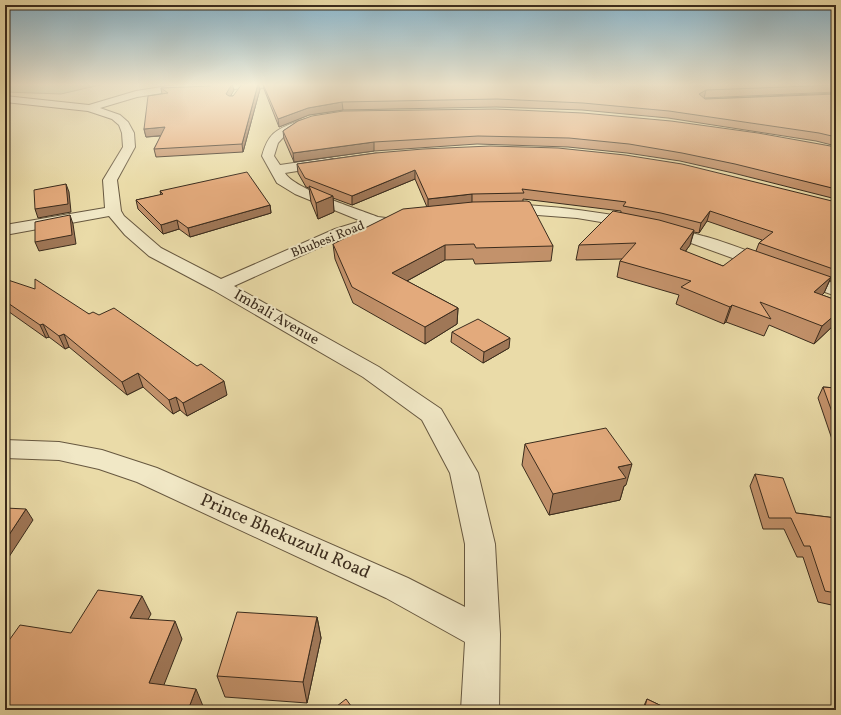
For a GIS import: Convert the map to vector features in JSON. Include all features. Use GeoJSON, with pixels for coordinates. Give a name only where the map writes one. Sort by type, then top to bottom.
{"type":"FeatureCollection","features":[{"type":"Feature","properties":{"kind":"street"},"geometry":{"type":"LineString","coordinates":[[5,230],[113,211],[110,180],[129,147],[128,133],[124,124],[116,117]]}},
{"type":"Feature","properties":{"kind":"street"},"geometry":{"type":"LineString","coordinates":[[322,119],[299,124],[283,131],[272,142],[268,156],[282,180],[300,191],[374,222]]}},
{"type":"Feature","properties":{"kind":"street"},"geometry":{"type":"LineString","coordinates":[[276,170],[344,160]]}},
{"type":"Feature","properties":{"kind":"street"},"geometry":{"type":"LineString","coordinates":[[488,209],[556,211],[627,222],[698,240],[836,290]]}},
{"type":"Feature","properties":{"kind":"street","name":"Imbali Avenue"},"geometry":{"type":"LineString","coordinates":[[113,211],[118,219],[131,232],[155,252],[220,286],[371,372],[432,415],[464,473],[480,544],[483,634]]}},
{"type":"Feature","properties":{"kind":"street","name":"Bhubesi Road"},"geometry":{"type":"LineString","coordinates":[[220,286],[340,232],[374,222],[395,219]]}},
{"type":"Feature","properties":{"kind":"street","name":"Prince Bhekuzulu Road"},"geometry":{"type":"LineString","coordinates":[[5,449],[59,451],[102,460],[147,475],[397,588],[483,634]]}},
{"type":"Feature","properties":{"kind":"street"},"geometry":{"type":"LineString","coordinates":[[480,710],[483,634]]}},
{"type":"Feature","properties":{"kind":"building"},"geometry":{"type":"Polygon","coordinates":[[[145,117],[249,117],[242,144],[154,149],[165,127],[144,129],[145,117]]]}},
{"type":"Feature","properties":{"kind":"building"},"geometry":{"type":"Polygon","coordinates":[[[308,117],[631,117],[671,121],[758,133],[836,147],[836,189],[735,164],[682,153],[629,144],[569,138],[478,136],[374,142],[293,153],[283,131],[298,121],[308,117]]]}},
{"type":"Feature","properties":{"kind":"building"},"geometry":{"type":"Polygon","coordinates":[[[712,117],[836,117],[836,137],[819,133],[712,117]]]}},
{"type":"Feature","properties":{"kind":"building"},"geometry":{"type":"Polygon","coordinates":[[[490,146],[558,148],[625,155],[682,164],[836,202],[836,270],[759,243],[773,232],[710,211],[701,223],[661,213],[623,206],[626,202],[522,189],[524,193],[472,194],[428,199],[415,170],[352,196],[305,178],[297,164],[376,153],[490,146]]]}},
{"type":"Feature","properties":{"kind":"building"},"geometry":{"type":"Polygon","coordinates":[[[247,172],[270,205],[188,228],[177,220],[161,225],[136,200],[163,194],[160,191],[247,172]]]}},
{"type":"Feature","properties":{"kind":"building"},"geometry":{"type":"Polygon","coordinates":[[[66,184],[68,204],[35,209],[34,190],[66,184]]]}},
{"type":"Feature","properties":{"kind":"building"},"geometry":{"type":"Polygon","coordinates":[[[309,186],[333,196],[316,203],[309,186]]]}},
{"type":"Feature","properties":{"kind":"building"},"geometry":{"type":"Polygon","coordinates":[[[473,202],[530,202],[553,246],[476,248],[474,244],[445,245],[392,273],[458,308],[425,327],[352,287],[333,244],[403,209],[473,202]]]}},
{"type":"Feature","properties":{"kind":"building"},"geometry":{"type":"Polygon","coordinates":[[[613,211],[659,220],[694,230],[680,249],[723,266],[747,248],[831,277],[814,292],[836,300],[836,314],[822,326],[760,302],[771,319],[732,305],[730,307],[681,287],[691,281],[620,261],[636,243],[579,245],[613,211]]]}},
{"type":"Feature","properties":{"kind":"building"},"geometry":{"type":"Polygon","coordinates":[[[70,215],[72,235],[35,242],[35,222],[70,215]]]}},
{"type":"Feature","properties":{"kind":"building"},"geometry":{"type":"Polygon","coordinates":[[[5,279],[35,289],[35,279],[89,314],[93,312],[99,315],[114,308],[197,366],[201,364],[224,381],[183,403],[176,397],[169,400],[138,373],[122,382],[64,334],[59,336],[43,324],[40,325],[5,301],[5,279]]]}},
{"type":"Feature","properties":{"kind":"building"},"geometry":{"type":"Polygon","coordinates":[[[478,319],[510,338],[484,352],[452,332],[478,319]]]}},
{"type":"Feature","properties":{"kind":"building"},"geometry":{"type":"Polygon","coordinates":[[[823,387],[836,388],[836,423],[823,387]]]}},
{"type":"Feature","properties":{"kind":"building"},"geometry":{"type":"Polygon","coordinates":[[[606,428],[632,464],[618,467],[626,478],[553,494],[525,444],[606,428]]]}},
{"type":"Feature","properties":{"kind":"building"},"geometry":{"type":"Polygon","coordinates":[[[755,474],[783,478],[796,513],[836,518],[836,593],[825,591],[810,546],[804,546],[791,518],[769,518],[755,474]]]}},
{"type":"Feature","properties":{"kind":"building"},"geometry":{"type":"Polygon","coordinates":[[[5,508],[26,509],[5,541],[5,508]]]}},
{"type":"Feature","properties":{"kind":"building"},"geometry":{"type":"Polygon","coordinates":[[[98,590],[142,596],[130,618],[175,621],[149,683],[196,689],[188,710],[5,710],[5,646],[20,625],[71,633],[98,590]]]}},
{"type":"Feature","properties":{"kind":"building"},"geometry":{"type":"Polygon","coordinates":[[[237,612],[317,617],[303,682],[217,676],[237,612]]]}},
{"type":"Feature","properties":{"kind":"building"},"geometry":{"type":"Polygon","coordinates":[[[346,699],[354,710],[332,710],[346,699]]]}},
{"type":"Feature","properties":{"kind":"building"},"geometry":{"type":"Polygon","coordinates":[[[647,699],[670,710],[644,710],[647,699]]]}}]}
